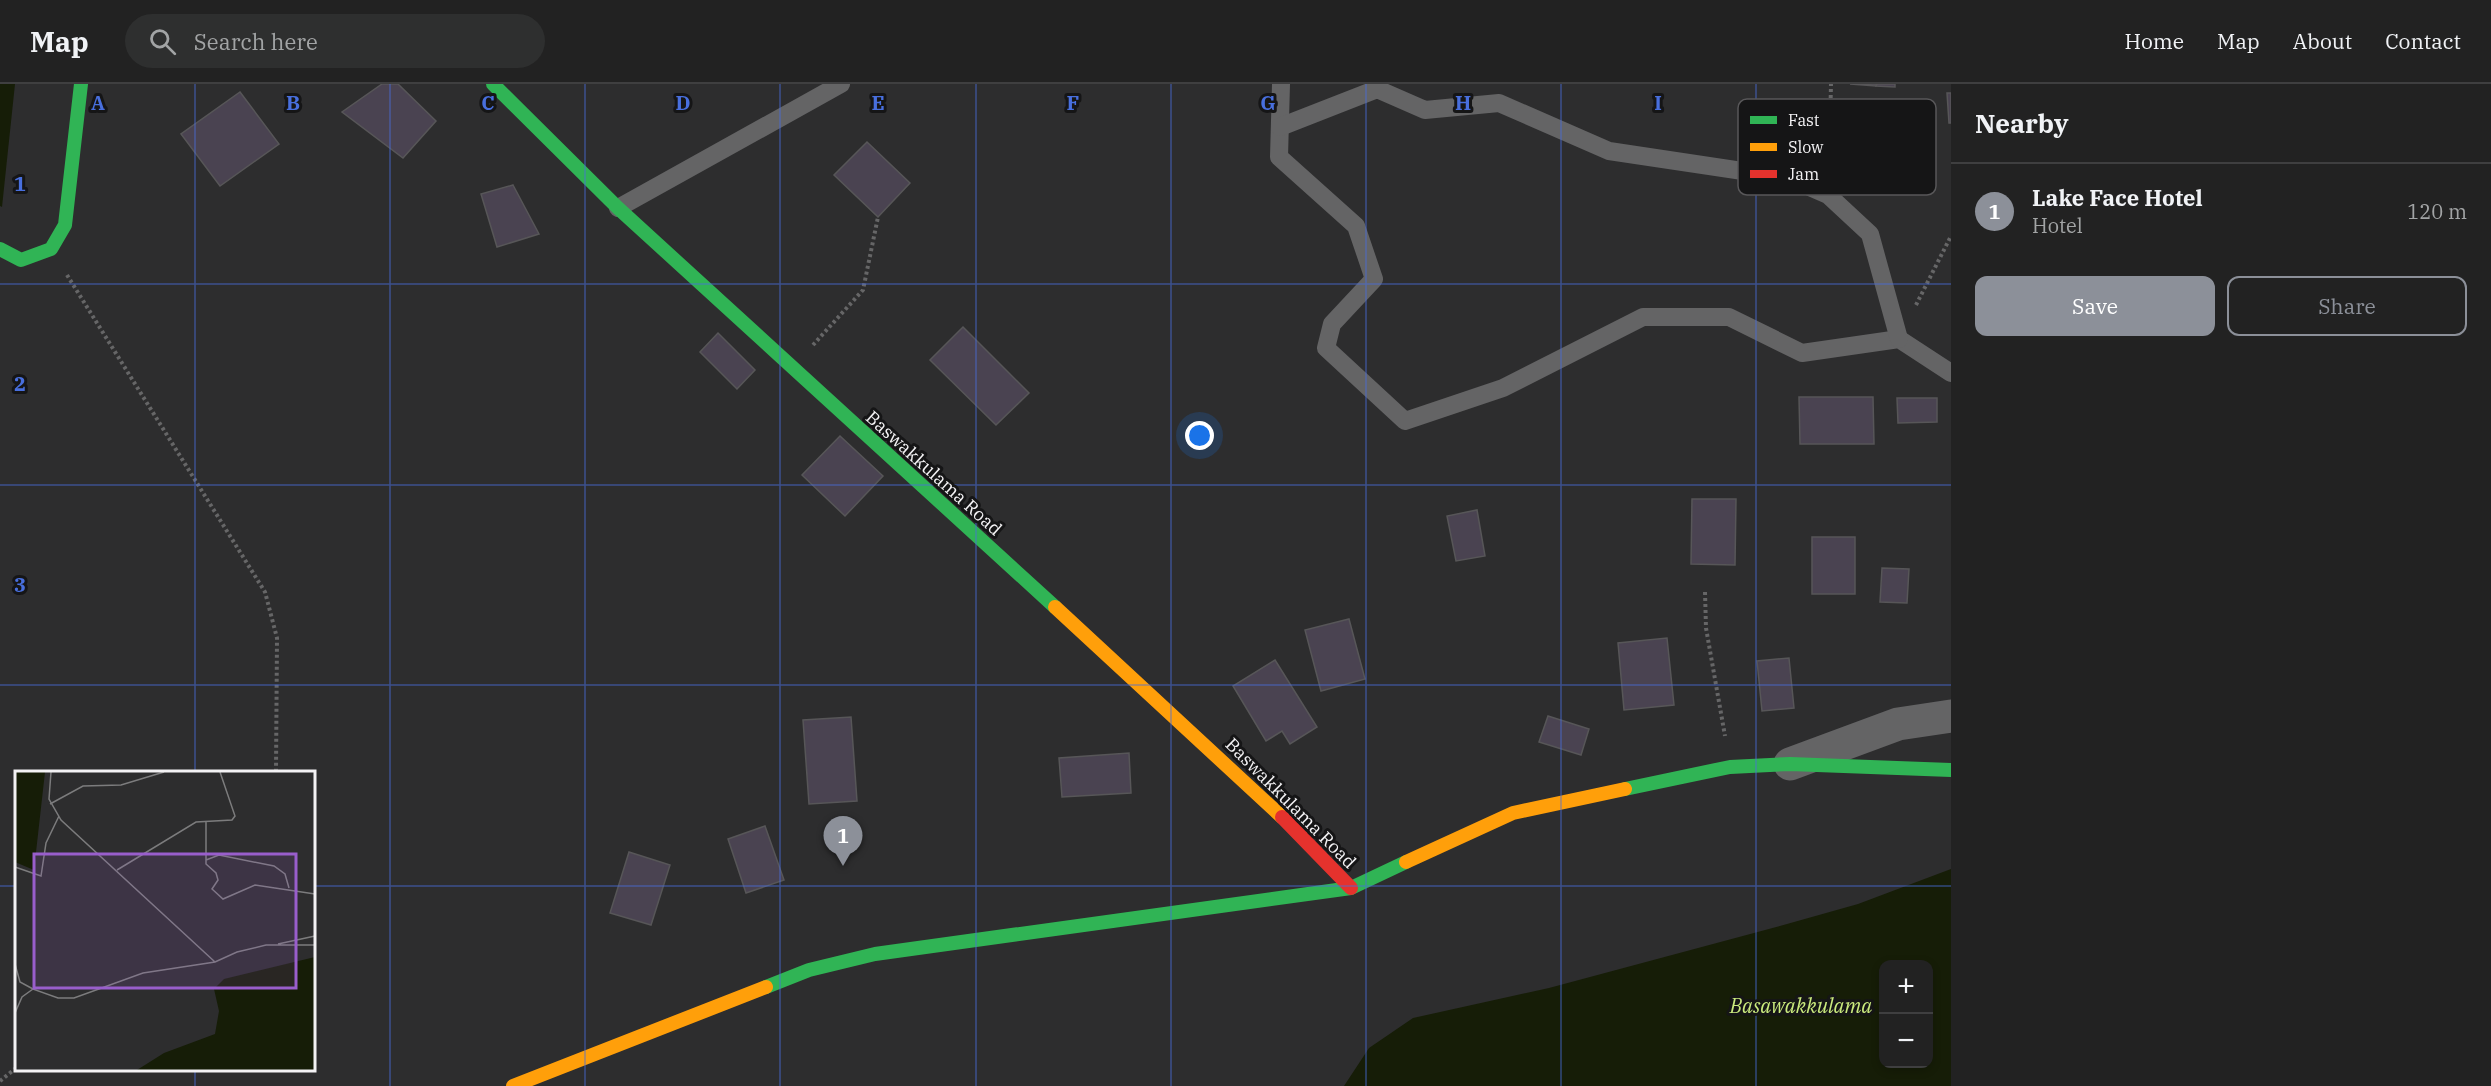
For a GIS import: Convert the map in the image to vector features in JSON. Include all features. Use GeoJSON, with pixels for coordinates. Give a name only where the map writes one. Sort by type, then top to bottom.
{"type":"FeatureCollection","features":[{"type":"Feature","properties":{"kind":"street"},"geometry":{"type":"LineString","coordinates":[[0,249],[21,260],[51,249],[64,225],[81,84]]}},
{"type":"Feature","properties":{"kind":"street","name":"Baswakkulama Road"},"geometry":{"type":"LineString","coordinates":[[493,84],[618,208],[1262,797],[1351,888]]}},
{"type":"Feature","properties":{"kind":"street"},"geometry":{"type":"LineString","coordinates":[[1790,764],[1898,724],[1951,716]]}},
{"type":"Feature","properties":{"kind":"street"},"geometry":{"type":"LineString","coordinates":[[513,1086],[808,970],[875,954],[1351,888],[1513,813],[1730,766],[1790,764],[1951,770]]}},
{"type":"Feature","properties":{"kind":"lane"},"geometry":{"type":"LineString","coordinates":[[618,208],[841,84]]}},
{"type":"Feature","properties":{"kind":"lane"},"geometry":{"type":"LineString","coordinates":[[1281,84],[1279,157],[1356,226],[1374,279],[1332,324],[1326,348],[1405,420],[1503,388],[1643,317],[1729,317],[1802,353],[1899,339]]}},
{"type":"Feature","properties":{"kind":"lane"},"geometry":{"type":"LineString","coordinates":[[1280,127],[1377,89],[1425,110],[1499,103],[1609,151],[1738,170]]}},
{"type":"Feature","properties":{"kind":"lane"},"geometry":{"type":"LineString","coordinates":[[1828,195],[1870,234],[1899,339],[1951,373]]}},
{"type":"Feature","properties":{"kind":"path"},"geometry":{"type":"LineString","coordinates":[[1831,84],[1831,99]]}},
{"type":"Feature","properties":{"kind":"path"},"geometry":{"type":"LineString","coordinates":[[792,368],[863,290],[878,217]]}},
{"type":"Feature","properties":{"kind":"path"},"geometry":{"type":"LineString","coordinates":[[1899,339],[1951,237]]}},
{"type":"Feature","properties":{"kind":"path"},"geometry":{"type":"LineString","coordinates":[[51,249],[265,592],[277,638],[276,771]]}},
{"type":"Feature","properties":{"kind":"path"},"geometry":{"type":"LineString","coordinates":[[1705,592],[1706,628],[1730,766]]}},
{"type":"Feature","properties":{"kind":"path"},"geometry":{"type":"LineString","coordinates":[[0,1081],[15,1069]]}},
{"type":"Feature","properties":{"kind":"water"},"geometry":{"type":"Polygon","coordinates":[[[0,84],[15,84],[2,207],[0,206],[0,84]]]}},
{"type":"Feature","properties":{"kind":"water","name":"Basawakkulama"},"geometry":{"type":"Polygon","coordinates":[[[1951,869],[1951,1086],[1344,1086],[1369,1048],[1413,1018],[1549,988],[1858,904],[1951,869]]]}},
{"type":"Feature","properties":{"kind":"building"},"geometry":{"type":"Polygon","coordinates":[[[382,84],[398,84],[436,121],[403,158],[342,112],[382,84]]]}},
{"type":"Feature","properties":{"kind":"building"},"geometry":{"type":"Polygon","coordinates":[[[1850,84],[1877,84],[1876,86],[1850,84]]]}},
{"type":"Feature","properties":{"kind":"building"},"geometry":{"type":"Polygon","coordinates":[[[1877,84],[1895,84],[1895,87],[1876,86],[1877,84]]]}},
{"type":"Feature","properties":{"kind":"building"},"geometry":{"type":"Polygon","coordinates":[[[240,92],[279,144],[220,186],[181,134],[240,92]]]}},
{"type":"Feature","properties":{"kind":"building"},"geometry":{"type":"Polygon","coordinates":[[[1947,93],[1951,93],[1951,123],[1949,123],[1947,93]]]}},
{"type":"Feature","properties":{"kind":"building"},"geometry":{"type":"Polygon","coordinates":[[[867,142],[910,183],[878,217],[834,175],[867,142]]]}},
{"type":"Feature","properties":{"kind":"building"},"geometry":{"type":"Polygon","coordinates":[[[513,185],[539,234],[497,247],[481,194],[513,185]]]}},
{"type":"Feature","properties":{"kind":"building"},"geometry":{"type":"Polygon","coordinates":[[[963,327],[1029,393],[996,425],[930,360],[963,327]]]}},
{"type":"Feature","properties":{"kind":"building"},"geometry":{"type":"Polygon","coordinates":[[[718,333],[755,370],[737,389],[700,352],[718,333]]]}},
{"type":"Feature","properties":{"kind":"building"},"geometry":{"type":"Polygon","coordinates":[[[1799,397],[1873,397],[1874,444],[1800,444],[1799,397]]]}},
{"type":"Feature","properties":{"kind":"building"},"geometry":{"type":"Polygon","coordinates":[[[1897,398],[1937,398],[1937,422],[1898,423],[1897,398]]]}},
{"type":"Feature","properties":{"kind":"building"},"geometry":{"type":"Polygon","coordinates":[[[840,436],[883,476],[845,516],[802,475],[840,436]]]}},
{"type":"Feature","properties":{"kind":"building"},"geometry":{"type":"Polygon","coordinates":[[[1692,499],[1736,499],[1735,565],[1691,564],[1692,499]]]}},
{"type":"Feature","properties":{"kind":"building"},"geometry":{"type":"Polygon","coordinates":[[[1477,510],[1485,556],[1456,561],[1447,516],[1477,510]]]}},
{"type":"Feature","properties":{"kind":"building"},"geometry":{"type":"Polygon","coordinates":[[[1812,537],[1855,537],[1855,594],[1812,594],[1812,537]]]}},
{"type":"Feature","properties":{"kind":"building"},"geometry":{"type":"Polygon","coordinates":[[[1882,568],[1909,569],[1907,603],[1880,602],[1882,568]]]}},
{"type":"Feature","properties":{"kind":"building"},"geometry":{"type":"Polygon","coordinates":[[[1349,619],[1365,679],[1321,691],[1305,630],[1349,619]]]}},
{"type":"Feature","properties":{"kind":"building"},"geometry":{"type":"Polygon","coordinates":[[[1667,638],[1674,705],[1624,710],[1618,643],[1667,638]]]}},
{"type":"Feature","properties":{"kind":"building"},"geometry":{"type":"Polygon","coordinates":[[[1789,658],[1794,708],[1762,711],[1757,661],[1789,658]]]}},
{"type":"Feature","properties":{"kind":"building"},"geometry":{"type":"Polygon","coordinates":[[[1275,660],[1317,727],[1290,744],[1282,731],[1266,741],[1233,686],[1275,660]]]}},
{"type":"Feature","properties":{"kind":"building"},"geometry":{"type":"Polygon","coordinates":[[[1548,716],[1589,729],[1581,755],[1539,742],[1548,716]]]}},
{"type":"Feature","properties":{"kind":"building"},"geometry":{"type":"Polygon","coordinates":[[[851,717],[857,801],[809,804],[803,720],[851,717]]]}},
{"type":"Feature","properties":{"kind":"building"},"geometry":{"type":"Polygon","coordinates":[[[1129,753],[1131,793],[1062,797],[1059,758],[1129,753]]]}},
{"type":"Feature","properties":{"kind":"building"},"geometry":{"type":"Polygon","coordinates":[[[765,826],[784,880],[746,893],[728,839],[765,826]]]}},
{"type":"Feature","properties":{"kind":"building"},"geometry":{"type":"Polygon","coordinates":[[[629,852],[670,865],[651,925],[610,913],[629,852]]]}},
{"type":"Feature","properties":{"kind":"traffic: fast"},"geometry":{"type":"LineString","coordinates":[[0,249],[21,260],[51,249],[65,225],[81,84]]}},
{"type":"Feature","properties":{"kind":"traffic: fast"},"geometry":{"type":"LineString","coordinates":[[493,84],[618,208],[1055,607]]}},
{"type":"Feature","properties":{"kind":"traffic: fast"},"geometry":{"type":"LineString","coordinates":[[1625,789],[1730,767],[1790,764],[1951,770]]}},
{"type":"Feature","properties":{"kind":"traffic: fast"},"geometry":{"type":"LineString","coordinates":[[766,987],[809,970],[875,954],[1351,888],[1406,862]]}},
{"type":"Feature","properties":{"kind":"traffic: slow"},"geometry":{"type":"LineString","coordinates":[[1055,607],[1282,817]]}},
{"type":"Feature","properties":{"kind":"traffic: slow"},"geometry":{"type":"LineString","coordinates":[[1406,862],[1513,813],[1625,789]]}},
{"type":"Feature","properties":{"kind":"traffic: slow"},"geometry":{"type":"LineString","coordinates":[[513,1086],[766,987]]}},
{"type":"Feature","properties":{"kind":"traffic: jam"},"geometry":{"type":"LineString","coordinates":[[1282,817],[1351,888]]}},
{"type":"Feature","properties":{"kind":"place","name":"Lake Face Hotel"},"geometry":{"type":"Point","coordinates":[843,866]}}]}
